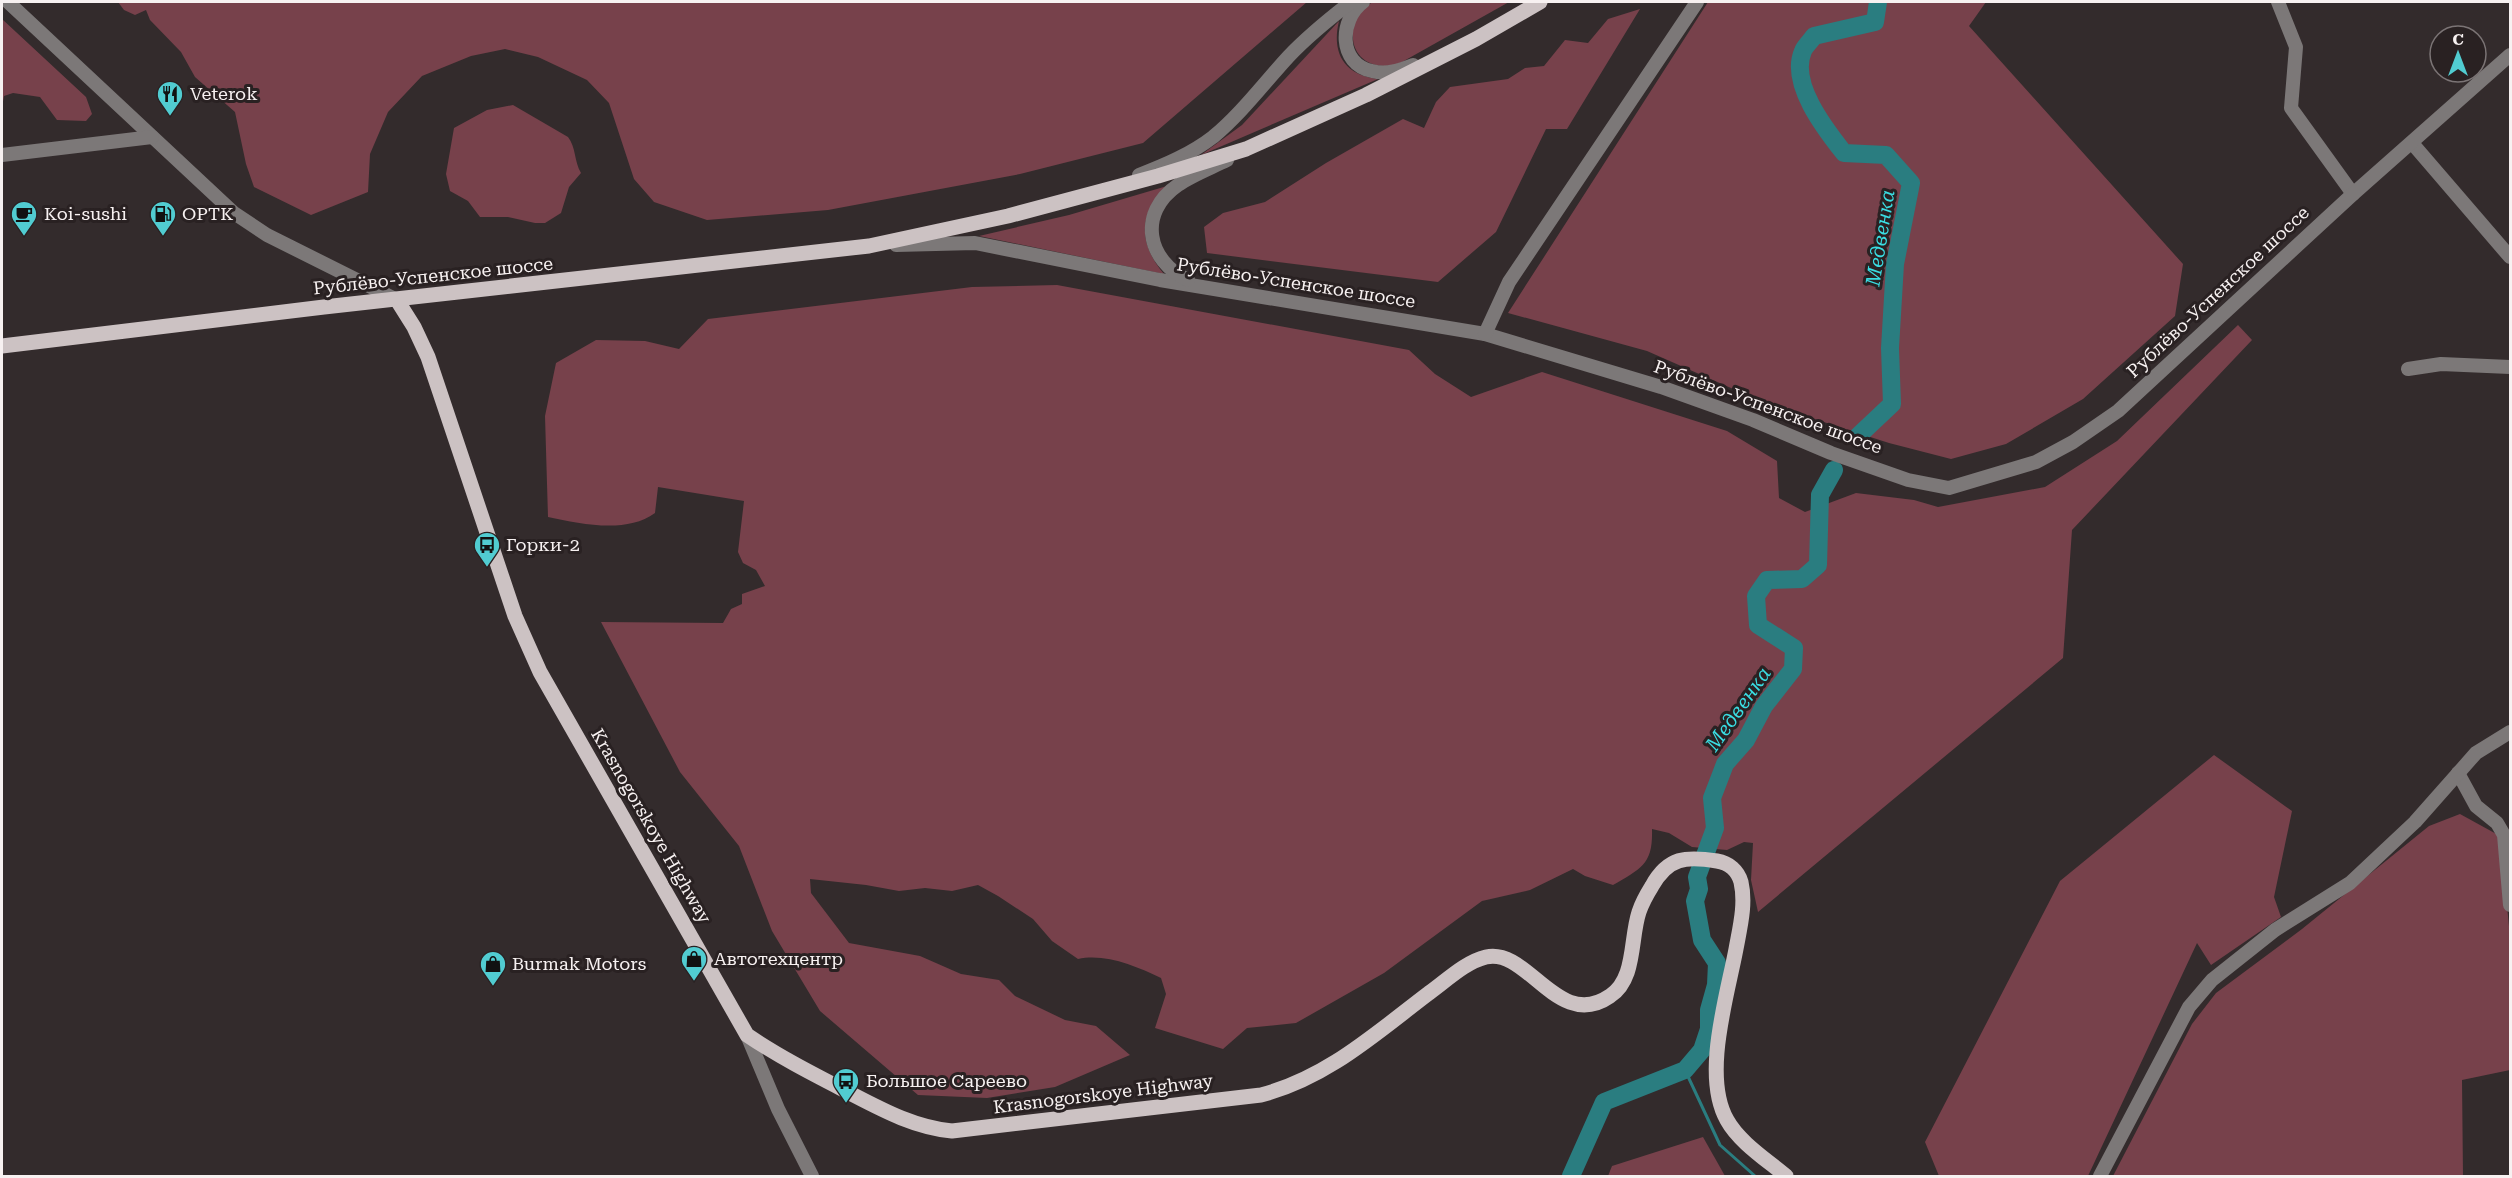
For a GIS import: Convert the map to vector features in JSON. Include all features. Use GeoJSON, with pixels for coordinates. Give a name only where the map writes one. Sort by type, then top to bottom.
{"type":"FeatureCollection","features":[{"type":"Feature","properties":{"kind":"main road","name":"Рублёво-Успенское шоссе"},"geometry":{"type":"LineString","coordinates":[[2,346],[869,246],[963,227],[1081,198],[1246,149],[1366,95],[1476,39],[1540,2]]}},
{"type":"Feature","properties":{"kind":"main road","name":"Krasnogorskoye Highway"},"geometry":{"type":"LineString","coordinates":[[397,300],[414,327],[428,357],[515,616],[540,672],[747,1035],[771,1051],[903,1120],[940,1130],[982,1129],[1261,1095],[1310,1078],[1338,1061],[1463,968],[1488,956],[1502,957],[1516,964],[1552,994],[1569,1002],[1596,1003],[1608,998],[1618,990],[1626,977],[1639,912],[1656,879],[1664,869],[1675,861],[1689,859],[1720,861],[1729,865],[1740,880],[1743,906],[1718,1047],[1716,1089],[1719,1103],[1728,1122],[1786,1176]]}},
{"type":"Feature","properties":{"kind":"street"},"geometry":{"type":"LineString","coordinates":[[8,2],[234,213],[285,244],[397,300]]}},
{"type":"Feature","properties":{"kind":"street"},"geometry":{"type":"LineString","coordinates":[[1081,198],[1155,169],[1190,152],[1211,138],[1226,125],[1298,47],[1322,24],[1351,2]]}},
{"type":"Feature","properties":{"kind":"street"},"geometry":{"type":"LineString","coordinates":[[1363,2],[1349,15],[1345,41],[1355,62],[1371,71],[1390,73],[1476,39]]}},
{"type":"Feature","properties":{"kind":"street"},"geometry":{"type":"LineString","coordinates":[[1485,334],[1509,282],[1696,2]]}},
{"type":"Feature","properties":{"kind":"street"},"geometry":{"type":"LineString","coordinates":[[2278,2],[2296,46],[2291,108],[2353,194]]}},
{"type":"Feature","properties":{"kind":"street","name":"Рублёво-Успенское шоссе"},"geometry":{"type":"LineString","coordinates":[[869,246],[975,243],[1160,280],[1485,334],[1661,387],[1753,420],[1831,453],[1908,480],[1949,488],[2036,462],[2073,442],[2118,411],[2353,194],[2511,55]]}},
{"type":"Feature","properties":{"kind":"street"},"geometry":{"type":"LineString","coordinates":[[2,155],[152,136]]}},
{"type":"Feature","properties":{"kind":"street"},"geometry":{"type":"LineString","coordinates":[[2412,143],[2511,257]]}},
{"type":"Feature","properties":{"kind":"street"},"geometry":{"type":"LineString","coordinates":[[1198,285],[1175,274],[1160,259],[1153,243],[1152,228],[1156,212],[1176,186],[1246,149]]}},
{"type":"Feature","properties":{"kind":"street"},"geometry":{"type":"LineString","coordinates":[[2408,369],[2440,364],[2511,366]]}},
{"type":"Feature","properties":{"kind":"street"},"geometry":{"type":"LineString","coordinates":[[2100,1176],[2189,1007],[2212,980],[2275,930],[2350,883],[2415,822],[2476,753],[2511,732]]}},
{"type":"Feature","properties":{"kind":"street"},"geometry":{"type":"LineString","coordinates":[[2458,773],[2476,806],[2497,823],[2504,835],[2511,905]]}},
{"type":"Feature","properties":{"kind":"street"},"geometry":{"type":"LineString","coordinates":[[747,1035],[778,1109],[812,1176]]}},
{"type":"Feature","properties":{"kind":"shaded area"},"geometry":{"type":"Polygon","coordinates":[[[118,2],[1307,2],[1143,143],[1020,174],[828,210],[707,220],[654,202],[634,179],[609,103],[587,80],[538,57],[505,49],[471,56],[422,76],[388,112],[370,154],[368,192],[311,215],[254,187],[246,164],[235,112],[195,77],[181,52],[150,20],[146,10],[135,15],[124,10],[118,2]]]}},
{"type":"Feature","properties":{"kind":"shaded area"},"geometry":{"type":"Polygon","coordinates":[[[1373,2],[1509,2],[1402,62],[1383,66],[1367,62],[1356,50],[1353,41],[1355,17],[1373,2]]]}},
{"type":"Feature","properties":{"kind":"shaded area"},"geometry":{"type":"Polygon","coordinates":[[[1708,2],[1986,2],[1969,26],[2183,264],[2175,316],[2083,399],[2006,444],[1951,459],[1889,443],[1765,403],[1647,351],[1508,313],[1708,2]]]}},
{"type":"Feature","properties":{"kind":"shaded area"},"geometry":{"type":"Polygon","coordinates":[[[1640,9],[1567,129],[1546,129],[1496,232],[1438,282],[1207,253],[1204,227],[1223,213],[1265,202],[1326,163],[1403,119],[1424,128],[1436,102],[1450,87],[1508,79],[1525,68],[1544,66],[1565,40],[1588,43],[1608,19],[1640,9]]]}},
{"type":"Feature","properties":{"kind":"shaded area"},"geometry":{"type":"Polygon","coordinates":[[[2,19],[86,97],[92,114],[86,121],[57,120],[40,97],[13,93],[4,96],[2,107],[2,19]]]}},
{"type":"Feature","properties":{"kind":"shaded area"},"geometry":{"type":"Polygon","coordinates":[[[1339,21],[1337,43],[1343,61],[1357,73],[1378,79],[1201,155],[1242,125],[1339,21]]]}},
{"type":"Feature","properties":{"kind":"shaded area"},"geometry":{"type":"Polygon","coordinates":[[[513,105],[568,137],[581,173],[569,187],[561,213],[545,223],[508,217],[480,217],[468,201],[450,191],[446,174],[454,128],[487,110],[513,105]]]}},
{"type":"Feature","properties":{"kind":"shaded area"},"geometry":{"type":"Polygon","coordinates":[[[1167,186],[1151,207],[1146,218],[1145,229],[1149,251],[1164,274],[979,236],[1069,215],[1167,186]]]}},
{"type":"Feature","properties":{"kind":"shaded area"},"geometry":{"type":"Polygon","coordinates":[[[1057,285],[1409,350],[1435,374],[1471,397],[1542,372],[1727,431],[1777,461],[1779,498],[1805,512],[1856,493],[1914,500],[1938,507],[2045,487],[2117,441],[2238,325],[2252,340],[2072,530],[2063,658],[1758,912],[1751,880],[1753,843],[1744,842],[1727,850],[1692,847],[1669,833],[1652,829],[1650,850],[1644,864],[1613,885],[1585,876],[1573,869],[1530,890],[1482,901],[1384,973],[1296,1023],[1247,1028],[1223,1049],[1155,1028],[1166,994],[1161,978],[1110,959],[1078,959],[1052,941],[1033,919],[978,885],[952,891],[925,888],[899,891],[810,879],[811,893],[849,943],[920,956],[961,974],[999,980],[1015,996],[1065,1020],[1096,1026],[1130,1055],[1055,1087],[987,1098],[918,1095],[820,1011],[772,931],[739,846],[680,772],[601,622],[723,623],[731,609],[742,604],[742,594],[765,586],[756,570],[743,563],[738,552],[744,501],[658,487],[655,513],[631,523],[603,526],[548,517],[545,416],[556,363],[596,340],[645,341],[679,349],[708,319],[972,287],[1057,285]]]}},
{"type":"Feature","properties":{"kind":"shaded area"},"geometry":{"type":"Polygon","coordinates":[[[2214,755],[2292,811],[2274,897],[2281,917],[2211,965],[2197,943],[2088,1176],[1939,1176],[1925,1142],[2060,881],[2214,755]]]}},
{"type":"Feature","properties":{"kind":"shaded area"},"geometry":{"type":"Polygon","coordinates":[[[2460,814],[2500,836],[2510,936],[2510,1070],[2462,1080],[2463,1176],[2113,1176],[2192,1024],[2216,993],[2302,929],[2429,826],[2460,814]]]}},
{"type":"Feature","properties":{"kind":"shaded area"},"geometry":{"type":"Polygon","coordinates":[[[1703,1137],[1725,1176],[1608,1176],[1612,1166],[1703,1137]]]}},
{"type":"Feature","properties":{"kind":"waterway","name":"Медвенка"},"geometry":{"type":"LineString","coordinates":[[1857,437],[1892,404],[1890,348],[1895,264],[1911,183],[1886,155],[1844,153],[1811,105],[1801,77],[1800,64],[1804,49],[1814,36],[1875,22],[1878,2]]}},
{"type":"Feature","properties":{"kind":"waterway","name":"Медвенка"},"geometry":{"type":"LineString","coordinates":[[1571,1176],[1604,1102],[1685,1070],[1702,1050],[1709,1029],[1709,1010],[1716,985],[1717,963],[1702,940],[1695,901],[1699,889],[1697,877],[1715,828],[1712,798],[1725,764],[1746,740],[1764,706],[1793,669],[1794,648],[1758,625],[1756,596],[1767,580],[1802,579],[1818,565],[1820,495],[1834,470]]}},
{"type":"Feature","properties":{"kind":"waterway"},"geometry":{"type":"LineString","coordinates":[[1685,1070],[1720,1145],[1755,1176]]}},
{"type":"Feature","properties":{"kind":"place","name":"Veterok"},"geometry":{"type":"Point","coordinates":[170,117]}},
{"type":"Feature","properties":{"kind":"place","name":"Koi-sushi"},"geometry":{"type":"Point","coordinates":[24,237]}},
{"type":"Feature","properties":{"kind":"place","name":"ОРТК"},"geometry":{"type":"Point","coordinates":[163,237]}},
{"type":"Feature","properties":{"kind":"place","name":"Горки-2"},"geometry":{"type":"Point","coordinates":[487,568]}},
{"type":"Feature","properties":{"kind":"place","name":"Автотехцентр"},"geometry":{"type":"Point","coordinates":[694,982]}},
{"type":"Feature","properties":{"kind":"place","name":"Burmak Motors"},"geometry":{"type":"Point","coordinates":[493,987]}},
{"type":"Feature","properties":{"kind":"place","name":"Большое Сареево"},"geometry":{"type":"Point","coordinates":[846,1104]}}]}
